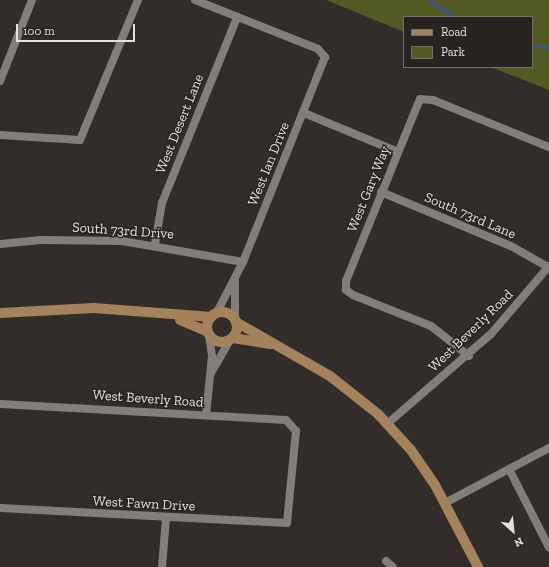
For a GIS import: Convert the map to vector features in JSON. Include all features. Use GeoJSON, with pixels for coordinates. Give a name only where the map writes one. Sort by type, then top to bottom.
{"type":"FeatureCollection","features":[{"type":"Feature","properties":{"kind":"street"},"geometry":{"type":"LineString","coordinates":[[0,81],[32,0]]}},
{"type":"Feature","properties":{"kind":"street"},"geometry":{"type":"LineString","coordinates":[[0,135],[80,140],[138,0]]}},
{"type":"Feature","properties":{"kind":"street"},"geometry":{"type":"LineString","coordinates":[[195,0],[237,17]]}},
{"type":"Feature","properties":{"kind":"street","name":"West Ian Drive"},"geometry":{"type":"LineString","coordinates":[[214,315],[235,281],[304,113],[325,57],[318,49],[237,17]]}},
{"type":"Feature","properties":{"kind":"street","name":"West Desert Lane"},"geometry":{"type":"LineString","coordinates":[[155,244],[162,202],[237,17]]}},
{"type":"Feature","properties":{"kind":"street","name":"West Gary Way"},"geometry":{"type":"LineString","coordinates":[[469,356],[431,326],[346,290],[346,281],[420,99],[433,100],[549,147]]}},
{"type":"Feature","properties":{"kind":"street"},"geometry":{"type":"LineString","coordinates":[[304,113],[398,152]]}},
{"type":"Feature","properties":{"kind":"street","name":"South 73rd Lane"},"geometry":{"type":"LineString","coordinates":[[381,192],[511,246],[548,266]]}},
{"type":"Feature","properties":{"kind":"street","name":"South 73rd Drive"},"geometry":{"type":"LineString","coordinates":[[0,244],[89,240],[155,244],[243,262]]}},
{"type":"Feature","properties":{"kind":"street","name":"West Beverly Road"},"geometry":{"type":"LineString","coordinates":[[387,424],[469,356],[513,311],[548,266]]}},
{"type":"Feature","properties":{"kind":"street","name":"West Ian Drive"},"geometry":{"type":"LineString","coordinates":[[235,281],[235,320]]}},
{"type":"Feature","properties":{"kind":"street"},"geometry":{"type":"LineString","coordinates":[[0,313],[94,308],[167,315],[214,315],[226,313],[271,344],[330,376],[387,424],[411,450],[445,503],[478,567]]}},
{"type":"Feature","properties":{"kind":"street"},"geometry":{"type":"LineString","coordinates":[[167,315],[209,333],[216,341],[231,339],[271,344]]}},
{"type":"Feature","properties":{"kind":"street"},"geometry":{"type":"LineString","coordinates":[[206,415],[211,374],[209,333],[214,315]]}},
{"type":"Feature","properties":{"kind":"street"},"geometry":{"type":"LineString","coordinates":[[211,374],[231,339],[235,320]]}},
{"type":"Feature","properties":{"kind":"street","name":"West Beverly Road"},"geometry":{"type":"LineString","coordinates":[[0,404],[286,420],[293,424],[291,505],[287,523]]}},
{"type":"Feature","properties":{"kind":"street"},"geometry":{"type":"LineString","coordinates":[[445,503],[549,448]]}},
{"type":"Feature","properties":{"kind":"street"},"geometry":{"type":"LineString","coordinates":[[509,469],[549,547]]}},
{"type":"Feature","properties":{"kind":"street","name":"West Fawn Drive"},"geometry":{"type":"LineString","coordinates":[[0,508],[166,518],[287,523]]}},
{"type":"Feature","properties":{"kind":"street"},"geometry":{"type":"LineString","coordinates":[[162,567],[166,518]]}},
{"type":"Feature","properties":{"kind":"street"},"geometry":{"type":"LineString","coordinates":[[386,561],[393,567]]}},
{"type":"Feature","properties":{"kind":"green space"},"geometry":{"type":"Polygon","coordinates":[[[326,0],[549,0],[549,90],[494,68],[533,68],[533,16],[403,16],[403,32],[326,0]]]}},
{"type":"Feature","properties":{"kind":"waterway"},"geometry":{"type":"LineString","coordinates":[[430,0],[454,16]]}},
{"type":"Feature","properties":{"kind":"waterway"},"geometry":{"type":"LineString","coordinates":[[533,46],[549,47]]}}]}
